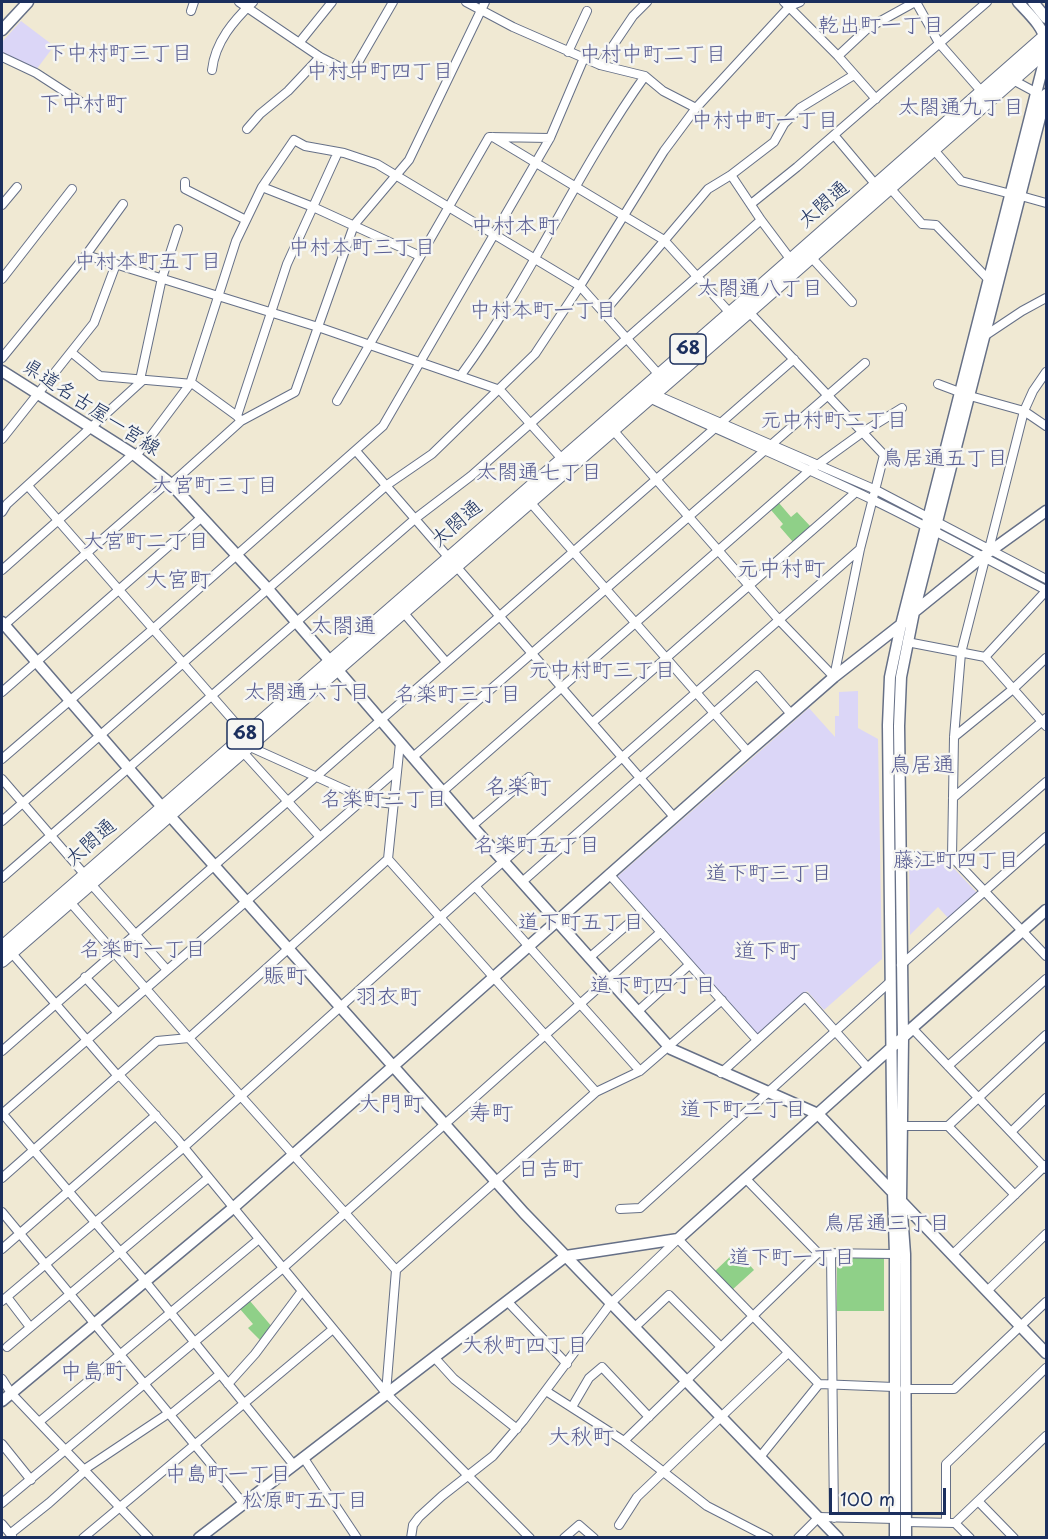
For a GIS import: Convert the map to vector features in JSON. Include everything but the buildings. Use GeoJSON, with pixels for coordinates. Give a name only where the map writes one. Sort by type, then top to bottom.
{"type":"FeatureCollection","features":[{"type":"Feature","properties":{"kind":"main road","name":"太閤通"},"geometry":{"type":"LineString","coordinates":[[332,665],[403,612],[453,561],[530,502],[652,396],[663,379],[730,314],[1046,38]]}},
{"type":"Feature","properties":{"kind":"main road","name":"太閤通"},"geometry":{"type":"LineString","coordinates":[[4,949],[245,744],[332,665],[453,561],[562,459],[749,312],[1047,52]]}},
{"type":"Feature","properties":{"kind":"main road","name":"太閤通"},"geometry":{"type":"LineString","coordinates":[[4,949],[70,902],[88,879]]}},
{"type":"Feature","properties":{"kind":"street"},"geometry":{"type":"LineString","coordinates":[[2,30],[28,2]]}},
{"type":"Feature","properties":{"kind":"street"},"geometry":{"type":"LineString","coordinates":[[191,11],[194,2]]}},
{"type":"Feature","properties":{"kind":"street"},"geometry":{"type":"LineString","coordinates":[[239,2],[251,4],[299,43],[320,57],[352,73],[393,2]]}},
{"type":"Feature","properties":{"kind":"street"},"geometry":{"type":"LineString","coordinates":[[299,43],[332,2]]}},
{"type":"Feature","properties":{"kind":"street"},"geometry":{"type":"LineString","coordinates":[[466,2],[568,52],[600,65],[645,76],[663,91],[696,108]]}},
{"type":"Feature","properties":{"kind":"street"},"geometry":{"type":"LineString","coordinates":[[485,2],[409,160],[354,225],[296,392],[239,418],[170,483],[2,625],[496,1182],[838,1538]]}},
{"type":"Feature","properties":{"kind":"street"},"geometry":{"type":"LineString","coordinates":[[600,65],[633,16],[647,2]]}},
{"type":"Feature","properties":{"kind":"street"},"geometry":{"type":"LineString","coordinates":[[2,821],[387,485],[432,454],[500,390],[535,354],[664,151],[696,108],[787,4],[800,2]]}},
{"type":"Feature","properties":{"kind":"street"},"geometry":{"type":"LineString","coordinates":[[838,56],[868,28],[916,2],[939,43],[982,92]]}},
{"type":"Feature","properties":{"kind":"street"},"geometry":{"type":"LineString","coordinates":[[751,204],[987,2]]}},
{"type":"Feature","properties":{"kind":"street"},"geometry":{"type":"LineString","coordinates":[[1018,2],[1034,19],[1046,38]]}},
{"type":"Feature","properties":{"kind":"street"},"geometry":{"type":"LineString","coordinates":[[1033,2],[1047,18]]}},
{"type":"Feature","properties":{"kind":"street"},"geometry":{"type":"LineString","coordinates":[[212,70],[224,36],[251,4]]}},
{"type":"Feature","properties":{"kind":"street"},"geometry":{"type":"LineString","coordinates":[[787,4],[876,99]]}},
{"type":"Feature","properties":{"kind":"street"},"geometry":{"type":"LineString","coordinates":[[568,52],[587,11]]}},
{"type":"Feature","properties":{"kind":"street"},"geometry":{"type":"LineString","coordinates":[[899,1388],[905,1254],[901,1200],[903,1038],[899,726],[901,677],[959,392],[989,280],[1016,195],[1042,134],[1042,93],[1047,52]]}},
{"type":"Feature","properties":{"kind":"street"},"geometry":{"type":"LineString","coordinates":[[2,57],[36,73],[87,106]]}},
{"type":"Feature","properties":{"kind":"street"},"geometry":{"type":"LineString","coordinates":[[247,129],[320,57]]}},
{"type":"Feature","properties":{"kind":"street"},"geometry":{"type":"LineString","coordinates":[[2,759],[382,426],[550,138],[584,58]]}},
{"type":"Feature","properties":{"kind":"street"},"geometry":{"type":"LineString","coordinates":[[604,312],[708,189],[731,175],[774,142],[784,124],[801,108],[854,75]]}},
{"type":"Feature","properties":{"kind":"street"},"geometry":{"type":"LineString","coordinates":[[461,375],[489,337],[602,141],[645,76]]}},
{"type":"Feature","properties":{"kind":"street"},"geometry":{"type":"LineString","coordinates":[[1013,80],[1042,93]]}},
{"type":"Feature","properties":{"kind":"street"},"geometry":{"type":"LineString","coordinates":[[895,1538],[900,1520],[899,1388],[892,1192],[888,725],[890,677],[901,625],[970,396],[986,335],[1016,195],[1042,93]]}},
{"type":"Feature","properties":{"kind":"street"},"geometry":{"type":"LineString","coordinates":[[834,135],[876,185],[890,188],[922,224],[936,225],[989,280]]}},
{"type":"Feature","properties":{"kind":"street"},"geometry":{"type":"LineString","coordinates":[[337,401],[489,137],[550,138]]}},
{"type":"Feature","properties":{"kind":"street"},"geometry":{"type":"LineString","coordinates":[[492,137],[664,240],[730,314]]}},
{"type":"Feature","properties":{"kind":"street"},"geometry":{"type":"LineString","coordinates":[[2,570],[134,455],[190,384],[235,245],[262,187],[294,140],[305,146],[338,152],[377,164],[580,286],[663,379]]}},
{"type":"Feature","properties":{"kind":"street"},"geometry":{"type":"LineString","coordinates":[[934,150],[961,181],[1047,203]]}},
{"type":"Feature","properties":{"kind":"street"},"geometry":{"type":"LineString","coordinates":[[239,418],[287,264],[338,152]]}},
{"type":"Feature","properties":{"kind":"street"},"geometry":{"type":"LineString","coordinates":[[731,175],[791,260]]}},
{"type":"Feature","properties":{"kind":"street"},"geometry":{"type":"LineString","coordinates":[[185,182],[185,189],[246,220]]}},
{"type":"Feature","properties":{"kind":"street"},"geometry":{"type":"LineString","coordinates":[[2,205],[17,187]]}},
{"type":"Feature","properties":{"kind":"street"},"geometry":{"type":"LineString","coordinates":[[262,187],[313,207],[420,256]]}},
{"type":"Feature","properties":{"kind":"street"},"geometry":{"type":"LineString","coordinates":[[2,279],[72,189]]}},
{"type":"Feature","properties":{"kind":"street"},"geometry":{"type":"LineString","coordinates":[[2,358],[86,255],[123,204]]}},
{"type":"Feature","properties":{"kind":"street"},"geometry":{"type":"LineString","coordinates":[[2,878],[416,518],[471,476],[761,220]]}},
{"type":"Feature","properties":{"kind":"street"},"geometry":{"type":"LineString","coordinates":[[2,512],[142,380],[162,278],[178,230]]}},
{"type":"Feature","properties":{"kind":"street"},"geometry":{"type":"LineString","coordinates":[[86,255],[318,327],[500,390],[562,459]]}},
{"type":"Feature","properties":{"kind":"street"},"geometry":{"type":"LineString","coordinates":[[811,257],[852,302]]}},
{"type":"Feature","properties":{"kind":"street"},"geometry":{"type":"LineString","coordinates":[[2,439],[94,323],[116,264]]}},
{"type":"Feature","properties":{"kind":"street"},"geometry":{"type":"LineString","coordinates":[[986,335],[1022,311],[1046,300]]}},
{"type":"Feature","properties":{"kind":"street"},"geometry":{"type":"LineString","coordinates":[[749,312],[884,455],[834,677]]}},
{"type":"Feature","properties":{"kind":"street"},"geometry":{"type":"LineString","coordinates":[[71,352],[100,376],[193,384],[239,418]]}},
{"type":"Feature","properties":{"kind":"street"},"geometry":{"type":"LineString","coordinates":[[2,1051],[794,359]]}},
{"type":"Feature","properties":{"kind":"street"},"geometry":{"type":"LineString","coordinates":[[413,757],[865,363]]}},
{"type":"Feature","properties":{"kind":"street","name":"県道名古屋一宮線"},"geometry":{"type":"LineString","coordinates":[[2,370],[134,455],[170,483],[267,588],[442,792],[671,1050],[818,1114],[1047,1353]]}},
{"type":"Feature","properties":{"kind":"street"},"geometry":{"type":"LineString","coordinates":[[1047,372],[1033,391],[1024,411],[961,653],[954,737],[953,798],[954,859],[1047,956]]}},
{"type":"Feature","properties":{"kind":"street"},"geometry":{"type":"LineString","coordinates":[[938,384],[970,396],[1024,411],[1047,426]]}},
{"type":"Feature","properties":{"kind":"street"},"geometry":{"type":"LineString","coordinates":[[652,396],[721,422],[809,471],[932,525]]}},
{"type":"Feature","properties":{"kind":"street"},"geometry":{"type":"LineString","coordinates":[[652,396],[714,429],[818,465],[876,490],[1047,591],[985,657]]}},
{"type":"Feature","properties":{"kind":"street"},"geometry":{"type":"LineString","coordinates":[[442,792],[809,471],[863,432],[902,408]]}},
{"type":"Feature","properties":{"kind":"street"},"geometry":{"type":"LineString","coordinates":[[613,430],[779,620],[834,677]]}},
{"type":"Feature","properties":{"kind":"street"},"geometry":{"type":"LineString","coordinates":[[356,451],[674,817]]}},
{"type":"Feature","properties":{"kind":"street"},"geometry":{"type":"LineString","coordinates":[[28,486],[211,695],[288,802],[320,837]]}},
{"type":"Feature","properties":{"kind":"street"},"geometry":{"type":"LineString","coordinates":[[593,722],[856,492]]}},
{"type":"Feature","properties":{"kind":"street"},"geometry":{"type":"LineString","coordinates":[[530,502],[747,752]]}},
{"type":"Feature","properties":{"kind":"street"},"geometry":{"type":"LineString","coordinates":[[2,1401],[233,1208],[492,976],[834,677],[987,554],[1047,511]]}},
{"type":"Feature","properties":{"kind":"street"},"geometry":{"type":"LineString","coordinates":[[2,692],[202,517]]}},
{"type":"Feature","properties":{"kind":"street"},"geometry":{"type":"LineString","coordinates":[[30,1327],[4,1299],[183,1148],[475,886],[861,549]]}},
{"type":"Feature","properties":{"kind":"street"},"geometry":{"type":"LineString","coordinates":[[987,554],[1047,579]]}},
{"type":"Feature","properties":{"kind":"street"},"geometry":{"type":"LineString","coordinates":[[403,612],[446,662]]}},
{"type":"Feature","properties":{"kind":"street"},"geometry":{"type":"LineString","coordinates":[[907,642],[985,657],[1045,722],[953,798]]}},
{"type":"Feature","properties":{"kind":"street"},"geometry":{"type":"LineString","coordinates":[[954,737],[1047,658]]}},
{"type":"Feature","properties":{"kind":"street"},"geometry":{"type":"LineString","coordinates":[[522,882],[757,675],[792,714]]}},
{"type":"Feature","properties":{"kind":"street"},"geometry":{"type":"LineString","coordinates":[[2,1178],[157,1041],[189,1038],[388,859],[400,743]]}},
{"type":"Feature","properties":{"kind":"street"},"geometry":{"type":"LineString","coordinates":[[245,744],[364,798],[394,804]]}},
{"type":"Feature","properties":{"kind":"street"},"geometry":{"type":"LineString","coordinates":[[293,1464],[145,1281],[2,1114],[397,770]]}},
{"type":"Feature","properties":{"kind":"street"},"geometry":{"type":"LineString","coordinates":[[472,826],[529,777]]}},
{"type":"Feature","properties":{"kind":"street"},"geometry":{"type":"LineString","coordinates":[[2,779],[167,970]]}},
{"type":"Feature","properties":{"kind":"street"},"geometry":{"type":"LineString","coordinates":[[899,856],[954,859],[1047,782]]}},
{"type":"Feature","properties":{"kind":"street"},"geometry":{"type":"LineString","coordinates":[[901,964],[1047,837]]}},
{"type":"Feature","properties":{"kind":"street"},"geometry":{"type":"LineString","coordinates":[[388,859],[596,1092]]}},
{"type":"Feature","properties":{"kind":"street"},"geometry":{"type":"LineString","coordinates":[[609,874],[758,1040]]}},
{"type":"Feature","properties":{"kind":"street"},"geometry":{"type":"LineString","coordinates":[[475,886],[640,1071]]}},
{"type":"Feature","properties":{"kind":"street"},"geometry":{"type":"LineString","coordinates":[[70,902],[240,1097],[396,1270]]}},
{"type":"Feature","properties":{"kind":"street"},"geometry":{"type":"LineString","coordinates":[[411,1538],[413,1526],[419,1517],[468,1474],[494,1456],[517,1429],[611,1303],[678,1239],[912,1028],[1047,910]]}},
{"type":"Feature","properties":{"kind":"street"},"geometry":{"type":"LineString","coordinates":[[589,958],[642,912]]}},
{"type":"Feature","properties":{"kind":"street"},"geometry":{"type":"LineString","coordinates":[[2,1503],[283,1268],[661,932]]}},
{"type":"Feature","properties":{"kind":"street"},"geometry":{"type":"LineString","coordinates":[[4,949],[156,1115],[386,1393],[530,1538]]}},
{"type":"Feature","properties":{"kind":"street"},"geometry":{"type":"LineString","coordinates":[[637,1012],[689,965]]}},
{"type":"Feature","properties":{"kind":"street"},"geometry":{"type":"LineString","coordinates":[[85,977],[118,1013]]}},
{"type":"Feature","properties":{"kind":"street"},"geometry":{"type":"LineString","coordinates":[[948,1066],[1047,979]]}},
{"type":"Feature","properties":{"kind":"street"},"geometry":{"type":"LineString","coordinates":[[620,1209],[640,1208],[891,981]]}},
{"type":"Feature","properties":{"kind":"street"},"geometry":{"type":"LineString","coordinates":[[721,1073],[805,996],[868,1068]]}},
{"type":"Feature","properties":{"kind":"street"},"geometry":{"type":"LineString","coordinates":[[386,1393],[396,1270],[596,1092],[640,1071],[722,1000]]}},
{"type":"Feature","properties":{"kind":"street"},"geometry":{"type":"LineString","coordinates":[[912,1028],[1046,1167],[952,1255]]}},
{"type":"Feature","properties":{"kind":"street"},"geometry":{"type":"LineString","coordinates":[[902,1126],[948,1126],[1047,1035]]}},
{"type":"Feature","properties":{"kind":"street"},"geometry":{"type":"LineString","coordinates":[[1011,1132],[1047,1098]]}},
{"type":"Feature","properties":{"kind":"street"},"geometry":{"type":"LineString","coordinates":[[2,1249],[156,1115]]}},
{"type":"Feature","properties":{"kind":"street"},"geometry":{"type":"LineString","coordinates":[[948,1126],[1015,1195]]}},
{"type":"Feature","properties":{"kind":"street"},"geometry":{"type":"LineString","coordinates":[[7,1347],[208,1178]]}},
{"type":"Feature","properties":{"kind":"street"},"geometry":{"type":"LineString","coordinates":[[746,1179],[818,1253]]}},
{"type":"Feature","properties":{"kind":"street"},"geometry":{"type":"LineString","coordinates":[[2,1212],[243,1503]]}},
{"type":"Feature","properties":{"kind":"street"},"geometry":{"type":"LineString","coordinates":[[987,1291],[1047,1234]]}},
{"type":"Feature","properties":{"kind":"street"},"geometry":{"type":"LineString","coordinates":[[39,1422],[259,1239]]}},
{"type":"Feature","properties":{"kind":"street"},"geometry":{"type":"LineString","coordinates":[[199,1538],[566,1256],[678,1239]]}},
{"type":"Feature","properties":{"kind":"street"},"geometry":{"type":"LineString","coordinates":[[678,1239],[819,1384],[954,1389],[1047,1302]]}},
{"type":"Feature","properties":{"kind":"street"},"geometry":{"type":"LineString","coordinates":[[624,1440],[818,1253],[895,1254]]}},
{"type":"Feature","properties":{"kind":"street"},"geometry":{"type":"LineString","coordinates":[[831,1253],[834,1518]]}},
{"type":"Feature","properties":{"kind":"street"},"geometry":{"type":"LineString","coordinates":[[228,1384],[255,1354],[302,1291]]}},
{"type":"Feature","properties":{"kind":"street"},"geometry":{"type":"LineString","coordinates":[[635,1327],[669,1295],[721,1347]]}},
{"type":"Feature","properties":{"kind":"street"},"geometry":{"type":"LineString","coordinates":[[507,1301],[567,1364]]}},
{"type":"Feature","properties":{"kind":"street"},"geometry":{"type":"LineString","coordinates":[[83,1538],[333,1329]]}},
{"type":"Feature","properties":{"kind":"street"},"geometry":{"type":"LineString","coordinates":[[619,1525],[637,1497],[788,1353]]}},
{"type":"Feature","properties":{"kind":"street"},"geometry":{"type":"LineString","coordinates":[[434,1357],[454,1378],[517,1429]]}},
{"type":"Feature","properties":{"kind":"street"},"geometry":{"type":"LineString","coordinates":[[572,1407],[589,1378],[602,1367],[649,1417]]}},
{"type":"Feature","properties":{"kind":"street"},"geometry":{"type":"LineString","coordinates":[[951,1522],[946,1464],[1047,1368]]}},
{"type":"Feature","properties":{"kind":"street"},"geometry":{"type":"LineString","coordinates":[[2,1524],[11,1536],[85,1470],[170,1414],[220,1374]]}},
{"type":"Feature","properties":{"kind":"street"},"geometry":{"type":"LineString","coordinates":[[2,1379],[11,1393],[149,1538]]}},
{"type":"Feature","properties":{"kind":"street"},"geometry":{"type":"LineString","coordinates":[[760,1457],[819,1384]]}},
{"type":"Feature","properties":{"kind":"street"},"geometry":{"type":"LineString","coordinates":[[546,1391],[624,1440],[707,1506],[769,1538]]}},
{"type":"Feature","properties":{"kind":"street"},"geometry":{"type":"LineString","coordinates":[[951,1522],[1047,1436]]}},
{"type":"Feature","properties":{"kind":"street"},"geometry":{"type":"LineString","coordinates":[[2,1444],[31,1480]]}},
{"type":"Feature","properties":{"kind":"street"},"geometry":{"type":"LineString","coordinates":[[303,1456],[357,1538]]}},
{"type":"Feature","properties":{"kind":"street"},"geometry":{"type":"LineString","coordinates":[[978,1500],[1014,1538]]}},
{"type":"Feature","properties":{"kind":"street"},"geometry":{"type":"LineString","coordinates":[[798,1538],[819,1517],[951,1522],[970,1538]]}},
{"type":"Feature","properties":{"kind":"street"},"geometry":{"type":"LineString","coordinates":[[900,1520],[906,1538]]}},
{"type":"Feature","properties":{"kind":"street"},"geometry":{"type":"LineString","coordinates":[[564,1538],[579,1525],[594,1538]]}},
{"type":"Feature","properties":{"kind":"shaded area"},"geometry":{"type":"Polygon","coordinates":[[[21,21],[54,46],[36,70],[2,56],[2,42],[21,21]]]}},
{"type":"Feature","properties":{"kind":"shaded area"},"geometry":{"type":"Polygon","coordinates":[[[858,691],[858,728],[878,739],[882,959],[824,1010],[807,991],[757,1034],[617,877],[809,708],[835,737],[835,716],[839,716],[839,692],[858,691]]]}},
{"type":"Feature","properties":{"kind":"shaded area"},"geometry":{"type":"Polygon","coordinates":[[[912,861],[947,861],[977,893],[949,919],[938,907],[910,935],[909,863],[912,861]]]}},
{"type":"Feature","properties":{"kind":"green space"},"geometry":{"type":"Polygon","coordinates":[[[779,503],[791,517],[797,512],[811,527],[793,542],[780,527],[783,524],[771,510],[779,503]]]}},
{"type":"Feature","properties":{"kind":"green space"},"geometry":{"type":"Polygon","coordinates":[[[733,1254],[743,1266],[747,1262],[754,1270],[732,1290],[714,1272],[733,1254]]]}},
{"type":"Feature","properties":{"kind":"green space"},"geometry":{"type":"Polygon","coordinates":[[[837,1258],[884,1258],[884,1311],[837,1311],[837,1258]]]}},
{"type":"Feature","properties":{"kind":"green space"},"geometry":{"type":"Polygon","coordinates":[[[250,1301],[273,1328],[262,1342],[248,1328],[253,1324],[240,1309],[250,1301]]]}},
{"type":"Feature","properties":{"kind":"district","name":"乾出町一丁目"},"geometry":{"type":"Point","coordinates":[881,26]}},
{"type":"Feature","properties":{"kind":"district","name":"下中村町三丁目"},"geometry":{"type":"Point","coordinates":[119,54]}},
{"type":"Feature","properties":{"kind":"district","name":"中村中町二丁目"},"geometry":{"type":"Point","coordinates":[653,55]}},
{"type":"Feature","properties":{"kind":"district","name":"中村中町四丁目"},"geometry":{"type":"Point","coordinates":[380,72]}},
{"type":"Feature","properties":{"kind":"district","name":"下中村町"},"geometry":{"type":"Point","coordinates":[83,105]}},
{"type":"Feature","properties":{"kind":"district","name":"太閤通九丁目"},"geometry":{"type":"Point","coordinates":[961,108]}},
{"type":"Feature","properties":{"kind":"district","name":"中村中町一丁目"},"geometry":{"type":"Point","coordinates":[765,121]}},
{"type":"Feature","properties":{"kind":"district","name":"中村本町"},"geometry":{"type":"Point","coordinates":[515,227]}},
{"type":"Feature","properties":{"kind":"district","name":"中村本町三丁目"},"geometry":{"type":"Point","coordinates":[362,248]}},
{"type":"Feature","properties":{"kind":"district","name":"中村本町五丁目"},"geometry":{"type":"Point","coordinates":[148,262]}},
{"type":"Feature","properties":{"kind":"district","name":"太閤通八丁目"},"geometry":{"type":"Point","coordinates":[760,289]}},
{"type":"Feature","properties":{"kind":"district","name":"中村本町一丁目"},"geometry":{"type":"Point","coordinates":[543,311]}},
{"type":"Feature","properties":{"kind":"district","name":"元中村町二丁目"},"geometry":{"type":"Point","coordinates":[834,421]}},
{"type":"Feature","properties":{"kind":"district","name":"鳥居通五丁目"},"geometry":{"type":"Point","coordinates":[945,459]}},
{"type":"Feature","properties":{"kind":"district","name":"太閤通七丁目"},"geometry":{"type":"Point","coordinates":[539,473]}},
{"type":"Feature","properties":{"kind":"district","name":"大宮町三丁目"},"geometry":{"type":"Point","coordinates":[215,486]}},
{"type":"Feature","properties":{"kind":"district","name":"大宮町二丁目"},"geometry":{"type":"Point","coordinates":[146,542]}},
{"type":"Feature","properties":{"kind":"district","name":"元中村町"},"geometry":{"type":"Point","coordinates":[781,570]}},
{"type":"Feature","properties":{"kind":"district","name":"大宮町"},"geometry":{"type":"Point","coordinates":[178,581]}},
{"type":"Feature","properties":{"kind":"district","name":"太閤通"},"geometry":{"type":"Point","coordinates":[343,627]}},
{"type":"Feature","properties":{"kind":"district","name":"元中村町三丁目"},"geometry":{"type":"Point","coordinates":[602,671]}},
{"type":"Feature","properties":{"kind":"district","name":"太閤通六丁目"},"geometry":{"type":"Point","coordinates":[307,693]}},
{"type":"Feature","properties":{"kind":"district","name":"名楽町三丁目"},"geometry":{"type":"Point","coordinates":[458,695]}},
{"type":"Feature","properties":{"kind":"district","name":"鳥居通"},"geometry":{"type":"Point","coordinates":[922,766]}},
{"type":"Feature","properties":{"kind":"district","name":"名楽町"},"geometry":{"type":"Point","coordinates":[518,788]}},
{"type":"Feature","properties":{"kind":"district","name":"名楽町二丁目"},"geometry":{"type":"Point","coordinates":[384,800]}},
{"type":"Feature","properties":{"kind":"district","name":"名楽町五丁目"},"geometry":{"type":"Point","coordinates":[537,846]}},
{"type":"Feature","properties":{"kind":"district","name":"藤江町四丁目"},"geometry":{"type":"Point","coordinates":[956,861]}},
{"type":"Feature","properties":{"kind":"district","name":"道下町三丁目"},"geometry":{"type":"Point","coordinates":[769,874]}},
{"type":"Feature","properties":{"kind":"district","name":"道下町五丁目"},"geometry":{"type":"Point","coordinates":[581,923]}},
{"type":"Feature","properties":{"kind":"district","name":"名楽町一丁目"},"geometry":{"type":"Point","coordinates":[143,950]}},
{"type":"Feature","properties":{"kind":"district","name":"道下町"},"geometry":{"type":"Point","coordinates":[767,952]}},
{"type":"Feature","properties":{"kind":"district","name":"賑町"},"geometry":{"type":"Point","coordinates":[285,977]}},
{"type":"Feature","properties":{"kind":"district","name":"道下町四丁目"},"geometry":{"type":"Point","coordinates":[653,986]}},
{"type":"Feature","properties":{"kind":"district","name":"羽衣町"},"geometry":{"type":"Point","coordinates":[388,998]}},
{"type":"Feature","properties":{"kind":"district","name":"大門町"},"geometry":{"type":"Point","coordinates":[391,1105]}},
{"type":"Feature","properties":{"kind":"district","name":"道下町二丁目"},"geometry":{"type":"Point","coordinates":[743,1110]}},
{"type":"Feature","properties":{"kind":"district","name":"寿町"},"geometry":{"type":"Point","coordinates":[491,1114]}},
{"type":"Feature","properties":{"kind":"district","name":"日吉町"},"geometry":{"type":"Point","coordinates":[550,1170]}},
{"type":"Feature","properties":{"kind":"district","name":"鳥居通三丁目"},"geometry":{"type":"Point","coordinates":[887,1224]}},
{"type":"Feature","properties":{"kind":"district","name":"道下町一丁目"},"geometry":{"type":"Point","coordinates":[792,1258]}},
{"type":"Feature","properties":{"kind":"district","name":"大秋町四丁目"},"geometry":{"type":"Point","coordinates":[525,1346]}},
{"type":"Feature","properties":{"kind":"district","name":"中島町"},"geometry":{"type":"Point","coordinates":[93,1373]}},
{"type":"Feature","properties":{"kind":"district","name":"大秋町"},"geometry":{"type":"Point","coordinates":[581,1438]}},
{"type":"Feature","properties":{"kind":"district","name":"中島町一丁目"},"geometry":{"type":"Point","coordinates":[228,1475]}},
{"type":"Feature","properties":{"kind":"district","name":"松原町五丁目"},"geometry":{"type":"Point","coordinates":[305,1501]}}]}
